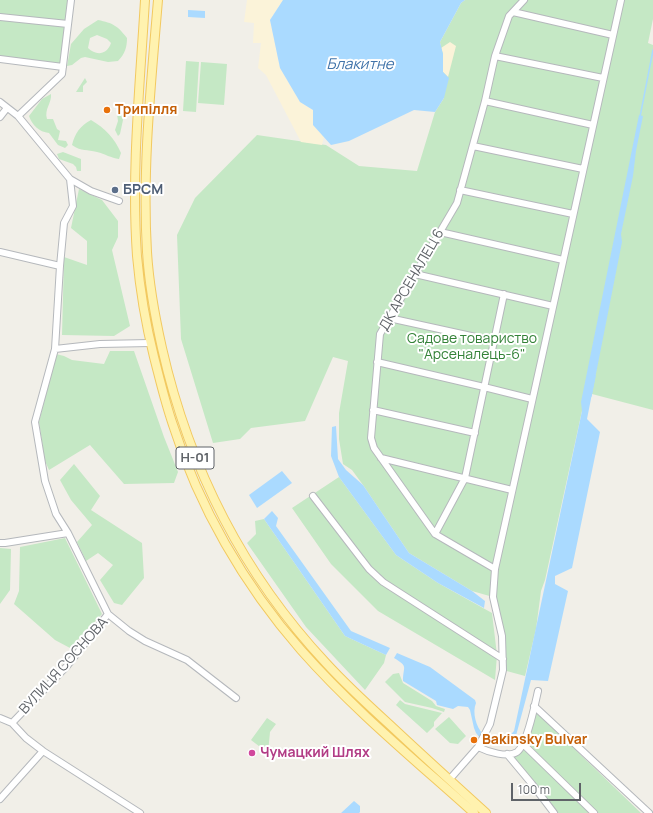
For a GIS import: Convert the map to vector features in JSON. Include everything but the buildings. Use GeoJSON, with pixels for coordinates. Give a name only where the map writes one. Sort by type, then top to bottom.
{"type":"FeatureCollection","features":[{"type":"Feature","properties":{"kind":"main road","name":"Н-01"},"geometry":{"type":"LineString","coordinates":[[145,0],[136,162],[138,258],[150,343],[173,427],[191,475],[216,525],[253,587],[274,618],[328,679],[361,711],[474,813]]}},
{"type":"Feature","properties":{"kind":"main road","name":"Н-01"},"geometry":{"type":"LineString","coordinates":[[158,0],[144,184],[147,253],[156,322],[168,374],[191,449],[209,490],[232,534],[249,563],[282,610],[326,664],[486,813]]}},
{"type":"Feature","properties":{"kind":"street"},"geometry":{"type":"LineString","coordinates":[[18,116],[62,74],[71,0]]}},
{"type":"Feature","properties":{"kind":"street","name":"ДК АРСЕНАЛЕЦ 6"},"geometry":{"type":"LineString","coordinates":[[495,569],[435,534],[374,448],[371,438],[380,334],[457,203],[485,102],[495,56],[509,16],[524,0]]}},
{"type":"Feature","properties":{"kind":"street"},"geometry":{"type":"LineString","coordinates":[[449,780],[478,747],[490,724],[503,670],[502,636],[493,597],[495,569],[621,0]]}},
{"type":"Feature","properties":{"kind":"street"},"geometry":{"type":"LineString","coordinates":[[513,12],[613,35]]}},
{"type":"Feature","properties":{"kind":"street"},"geometry":{"type":"LineString","coordinates":[[0,17],[68,24]]}},
{"type":"Feature","properties":{"kind":"street"},"geometry":{"type":"LineString","coordinates":[[495,56],[603,78]]}},
{"type":"Feature","properties":{"kind":"street"},"geometry":{"type":"LineString","coordinates":[[0,59],[63,67]]}},
{"type":"Feature","properties":{"kind":"street"},"geometry":{"type":"LineString","coordinates":[[0,102],[18,116],[70,179],[91,191],[119,201]]}},
{"type":"Feature","properties":{"kind":"street"},"geometry":{"type":"LineString","coordinates":[[485,102],[593,125]]}},
{"type":"Feature","properties":{"kind":"street"},"geometry":{"type":"LineString","coordinates":[[0,117],[7,108]]}},
{"type":"Feature","properties":{"kind":"street"},"geometry":{"type":"LineString","coordinates":[[473,146],[583,169]]}},
{"type":"Feature","properties":{"kind":"street"},"geometry":{"type":"LineString","coordinates":[[70,179],[73,206],[64,223],[55,349],[35,422],[45,481],[56,514],[68,533],[108,614]]}},
{"type":"Feature","properties":{"kind":"street"},"geometry":{"type":"LineString","coordinates":[[460,190],[573,214]]}},
{"type":"Feature","properties":{"kind":"street"},"geometry":{"type":"LineString","coordinates":[[440,232],[563,260]]}},
{"type":"Feature","properties":{"kind":"street"},"geometry":{"type":"LineString","coordinates":[[0,252],[60,266]]}},
{"type":"Feature","properties":{"kind":"street"},"geometry":{"type":"LineString","coordinates":[[415,274],[553,306]]}},
{"type":"Feature","properties":{"kind":"street"},"geometry":{"type":"LineString","coordinates":[[435,534],[466,478],[504,294]]}},
{"type":"Feature","properties":{"kind":"street"},"geometry":{"type":"LineString","coordinates":[[389,318],[494,341]]}},
{"type":"Feature","properties":{"kind":"street"},"geometry":{"type":"LineString","coordinates":[[55,349],[100,344],[150,343]]}},
{"type":"Feature","properties":{"kind":"street"},"geometry":{"type":"LineString","coordinates":[[377,362],[532,399]]}},
{"type":"Feature","properties":{"kind":"street"},"geometry":{"type":"LineString","coordinates":[[373,410],[475,433]]}},
{"type":"Feature","properties":{"kind":"street"},"geometry":{"type":"LineString","coordinates":[[381,458],[512,490]]}},
{"type":"Feature","properties":{"kind":"street"},"geometry":{"type":"LineString","coordinates":[[312,496],[383,582],[503,659]]}},
{"type":"Feature","properties":{"kind":"street"},"geometry":{"type":"LineString","coordinates":[[0,543],[68,533]]}},
{"type":"Feature","properties":{"kind":"street","name":"ВУЛИЦЯ СОСНОВА"},"geometry":{"type":"LineString","coordinates":[[10,722],[67,666],[108,614],[128,631],[145,641],[187,660],[236,698]]}},
{"type":"Feature","properties":{"kind":"street"},"geometry":{"type":"LineString","coordinates":[[478,747],[485,750],[507,754],[517,752],[524,744],[538,691]]}},
{"type":"Feature","properties":{"kind":"street"},"geometry":{"type":"LineString","coordinates":[[534,706],[649,813]]}},
{"type":"Feature","properties":{"kind":"street"},"geometry":{"type":"LineString","coordinates":[[0,718],[10,722],[26,738],[43,751],[140,813]]}},
{"type":"Feature","properties":{"kind":"street"},"geometry":{"type":"LineString","coordinates":[[0,723],[10,722]]}},
{"type":"Feature","properties":{"kind":"street"},"geometry":{"type":"LineString","coordinates":[[524,744],[594,813]]}},
{"type":"Feature","properties":{"kind":"street"},"geometry":{"type":"LineString","coordinates":[[0,799],[43,751]]}},
{"type":"Feature","properties":{"kind":"street"},"geometry":{"type":"LineString","coordinates":[[507,754],[554,813]]}},
{"type":"Feature","properties":{"kind":"green space"},"geometry":{"type":"Polygon","coordinates":[[[0,0],[71,0],[63,67],[0,59],[0,0]]]}},
{"type":"Feature","properties":{"kind":"green space","name":"Садове товариство \"Арсеналець-6\""},"geometry":{"type":"Polygon","coordinates":[[[465,0],[653,0],[653,19],[648,43],[653,45],[653,410],[592,394],[582,411],[545,580],[541,591],[536,629],[525,676],[503,670],[502,636],[493,597],[472,591],[409,553],[352,470],[343,464],[339,439],[339,413],[348,361],[333,357],[305,421],[251,428],[240,439],[213,443],[181,339],[177,235],[195,198],[257,135],[326,145],[359,166],[417,171],[435,112],[444,98],[440,42],[461,3],[465,0]]]}},
{"type":"Feature","properties":{"kind":"green space"},"geometry":{"type":"Polygon","coordinates":[[[98,20],[108,22],[118,28],[127,38],[127,44],[118,61],[108,62],[85,57],[81,58],[72,65],[67,66],[71,44],[84,29],[98,20]],[[97,35],[90,38],[88,48],[91,51],[98,53],[104,52],[111,43],[107,39],[97,35]]]}},
{"type":"Feature","properties":{"kind":"green space"},"geometry":{"type":"Polygon","coordinates":[[[186,61],[199,62],[196,112],[183,111],[186,61]]]}},
{"type":"Feature","properties":{"kind":"green space"},"geometry":{"type":"Polygon","coordinates":[[[201,62],[227,64],[224,105],[198,103],[201,62]]]}},
{"type":"Feature","properties":{"kind":"green space"},"geometry":{"type":"Polygon","coordinates":[[[85,78],[87,82],[83,86],[83,92],[76,92],[85,78]]]}},
{"type":"Feature","properties":{"kind":"green space"},"geometry":{"type":"Polygon","coordinates":[[[51,94],[46,112],[47,119],[53,119],[57,129],[60,131],[58,140],[66,141],[68,145],[65,148],[58,145],[49,133],[36,128],[29,116],[42,99],[51,94]]]}},
{"type":"Feature","properties":{"kind":"green space"},"geometry":{"type":"Polygon","coordinates":[[[121,113],[123,120],[120,134],[118,136],[115,130],[118,121],[117,114],[121,113]]]}},
{"type":"Feature","properties":{"kind":"green space"},"geometry":{"type":"Polygon","coordinates":[[[91,120],[105,130],[113,139],[121,153],[119,159],[97,152],[82,150],[72,145],[78,130],[91,120]]]}},
{"type":"Feature","properties":{"kind":"green space"},"geometry":{"type":"Polygon","coordinates":[[[63,152],[81,159],[81,171],[77,171],[73,164],[59,159],[57,154],[63,152]]]}},
{"type":"Feature","properties":{"kind":"green space"},"geometry":{"type":"Polygon","coordinates":[[[79,189],[102,200],[118,221],[118,237],[112,250],[130,326],[114,336],[62,335],[64,257],[87,265],[87,241],[71,228],[79,189]]]}},
{"type":"Feature","properties":{"kind":"green space"},"geometry":{"type":"Polygon","coordinates":[[[110,351],[134,351],[178,472],[174,483],[124,484],[90,445],[49,470],[45,461],[39,422],[56,354],[72,360],[104,364],[110,351]]]}},
{"type":"Feature","properties":{"kind":"green space"},"geometry":{"type":"Polygon","coordinates":[[[74,464],[100,496],[91,510],[142,543],[144,578],[122,605],[114,603],[100,580],[113,565],[98,553],[86,561],[77,542],[92,525],[71,500],[60,480],[74,464]]]}},
{"type":"Feature","properties":{"kind":"green space"},"geometry":{"type":"Polygon","coordinates":[[[339,477],[396,555],[438,583],[492,613],[497,655],[495,680],[378,611],[331,564],[292,508],[339,477]]]}},
{"type":"Feature","properties":{"kind":"green space"},"geometry":{"type":"Polygon","coordinates":[[[264,519],[345,636],[386,655],[384,663],[365,690],[306,627],[247,543],[256,534],[255,521],[264,519]]]}},
{"type":"Feature","properties":{"kind":"green space"},"geometry":{"type":"Polygon","coordinates":[[[65,538],[102,614],[70,648],[55,640],[14,604],[19,591],[20,547],[65,538]]]}},
{"type":"Feature","properties":{"kind":"green space"},"geometry":{"type":"Polygon","coordinates":[[[0,548],[11,549],[10,590],[0,604],[0,548]]]}},
{"type":"Feature","properties":{"kind":"green space"},"geometry":{"type":"Polygon","coordinates":[[[399,673],[403,683],[432,701],[436,706],[445,709],[444,712],[405,702],[385,682],[393,674],[399,673]]]}},
{"type":"Feature","properties":{"kind":"green space"},"geometry":{"type":"Polygon","coordinates":[[[400,700],[405,704],[442,713],[434,722],[434,726],[427,733],[396,705],[400,700]]]}},
{"type":"Feature","properties":{"kind":"green space"},"geometry":{"type":"Polygon","coordinates":[[[533,709],[641,813],[553,813],[510,758],[524,744],[533,709]]]}},
{"type":"Feature","properties":{"kind":"green space"},"geometry":{"type":"Polygon","coordinates":[[[449,717],[466,736],[458,744],[450,743],[435,729],[449,717]]]}},
{"type":"Feature","properties":{"kind":"green space"},"geometry":{"type":"Polygon","coordinates":[[[267,718],[276,724],[270,732],[268,753],[251,740],[267,718]]]}},
{"type":"Feature","properties":{"kind":"sand"},"geometry":{"type":"Polygon","coordinates":[[[247,0],[283,0],[270,20],[280,68],[300,102],[313,110],[313,125],[324,136],[322,145],[301,142],[266,75],[258,68],[261,43],[253,43],[254,23],[244,22],[247,0]]]}},
{"type":"Feature","properties":{"kind":"sand"},"geometry":{"type":"Polygon","coordinates":[[[450,42],[456,46],[448,77],[443,72],[443,54],[441,48],[450,42]]]}},
{"type":"Feature","properties":{"kind":"water","name":"Блакитне"},"geometry":{"type":"Polygon","coordinates":[[[283,0],[465,0],[461,3],[440,42],[443,54],[443,72],[449,78],[444,98],[435,112],[414,110],[349,141],[331,145],[313,125],[313,110],[300,102],[280,68],[270,20],[283,0]]]}},
{"type":"Feature","properties":{"kind":"water"},"geometry":{"type":"Polygon","coordinates":[[[188,10],[205,11],[205,18],[188,17],[188,10]]]}},
{"type":"Feature","properties":{"kind":"water"},"geometry":{"type":"Polygon","coordinates":[[[639,115],[643,116],[621,234],[622,242],[587,419],[600,432],[572,568],[555,576],[555,584],[568,591],[548,681],[531,680],[514,743],[504,742],[514,731],[582,411],[581,402],[639,115]]]}},
{"type":"Feature","properties":{"kind":"water"},"geometry":{"type":"Polygon","coordinates":[[[336,426],[338,459],[346,470],[363,485],[409,553],[472,591],[485,601],[484,608],[438,583],[396,555],[339,477],[331,456],[332,427],[336,426]]]}},
{"type":"Feature","properties":{"kind":"water"},"geometry":{"type":"Polygon","coordinates":[[[282,471],[292,483],[257,508],[249,495],[282,471]]]}},
{"type":"Feature","properties":{"kind":"water"},"geometry":{"type":"Polygon","coordinates":[[[272,511],[278,518],[276,526],[351,631],[390,648],[386,655],[345,636],[264,519],[272,511]]]}},
{"type":"Feature","properties":{"kind":"water"},"geometry":{"type":"Polygon","coordinates":[[[397,653],[430,667],[475,700],[475,719],[483,734],[480,738],[474,728],[468,707],[458,706],[453,709],[437,705],[436,701],[403,681],[404,667],[402,663],[394,658],[397,653]]]}},
{"type":"Feature","properties":{"kind":"water"},"geometry":{"type":"Polygon","coordinates":[[[354,801],[360,806],[359,813],[341,813],[354,801]]]}},
{"type":"Feature","properties":{"kind":"waterway"},"geometry":{"type":"LineString","coordinates":[[640,117],[653,50]]}},
{"type":"Feature","properties":{"kind":"waterway"},"geometry":{"type":"LineString","coordinates":[[591,396],[595,376]]}},
{"type":"Feature","properties":{"kind":"place","name":"Трипілля"},"geometry":{"type":"Point","coordinates":[107,110]}},
{"type":"Feature","properties":{"kind":"place","name":"БРСМ"},"geometry":{"type":"Point","coordinates":[115,190]}},
{"type":"Feature","properties":{"kind":"place","name":"Bakinsky Bulvar"},"geometry":{"type":"Point","coordinates":[474,740]}},
{"type":"Feature","properties":{"kind":"place","name":"Чумацкий Шлях"},"geometry":{"type":"Point","coordinates":[252,753]}}]}
